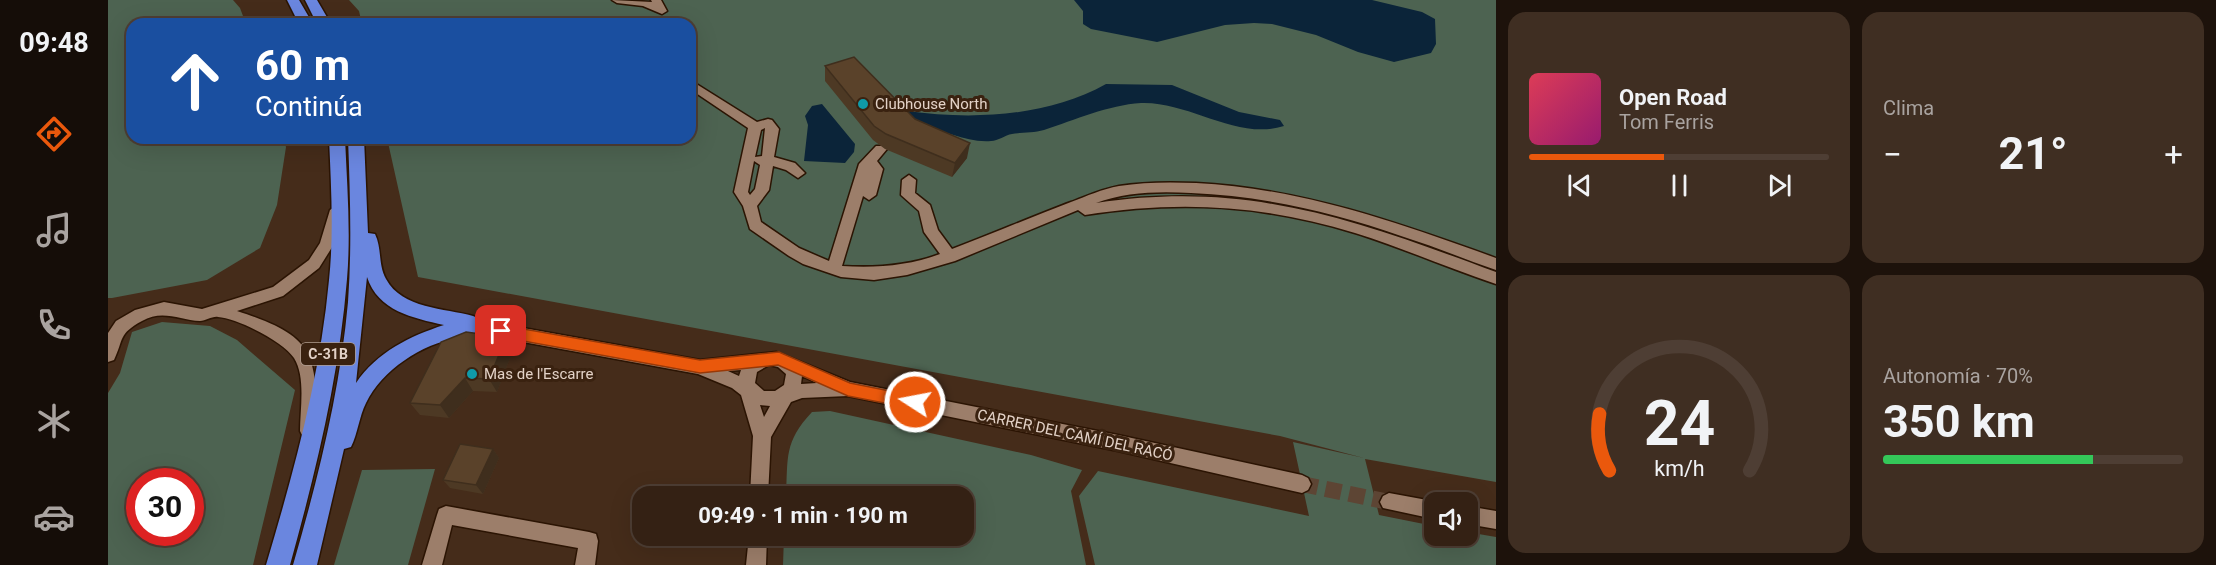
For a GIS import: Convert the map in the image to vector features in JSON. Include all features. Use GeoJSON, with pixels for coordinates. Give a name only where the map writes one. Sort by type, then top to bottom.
{"type":"FeatureCollection","features":[{"type":"Feature","properties":{"kind":"highway"},"geometry":{"type":"LineString","coordinates":[[293,0],[303,18]]}},
{"type":"Feature","properties":{"kind":"highway"},"geometry":{"type":"LineString","coordinates":[[311,0],[321,18]]}},
{"type":"Feature","properties":{"kind":"highway","name":"C-31B"},"geometry":{"type":"LineString","coordinates":[[278,565],[310,448],[325,382],[338,280],[340,201],[337,144]]}},
{"type":"Feature","properties":{"kind":"highway","name":"C-31B"},"geometry":{"type":"LineString","coordinates":[[305,565],[324,498],[354,328],[359,267],[356,144]]}},
{"type":"Feature","properties":{"kind":"highway"},"geometry":{"type":"LineString","coordinates":[[357,173],[368,193],[373,273],[383,292],[390,299],[419,312],[501,331]]}},
{"type":"Feature","properties":{"kind":"highway"},"geometry":{"type":"LineString","coordinates":[[324,498],[359,397],[377,373],[402,353],[437,335],[462,329],[501,331]]}},
{"type":"Feature","properties":{"kind":"street"},"geometry":{"type":"LineString","coordinates":[[618,0],[650,1],[662,11],[664,18]]}},
{"type":"Feature","properties":{"kind":"street"},"geometry":{"type":"LineString","coordinates":[[696,88],[754,127],[768,123],[773,129],[762,190],[750,205]]}},
{"type":"Feature","properties":{"kind":"street"},"geometry":{"type":"LineString","coordinates":[[754,127],[741,192],[750,205],[755,225],[808,260],[834,269],[872,275],[931,265],[1040,217],[1134,202],[1217,201],[1370,225],[1436,249],[1496,278]]}},
{"type":"Feature","properties":{"kind":"street"},"geometry":{"type":"LineString","coordinates":[[834,269],[866,164],[881,149]]}},
{"type":"Feature","properties":{"kind":"street"},"geometry":{"type":"LineString","coordinates":[[748,160],[767,161],[794,169],[798,173]]}},
{"type":"Feature","properties":{"kind":"street"},"geometry":{"type":"LineString","coordinates":[[869,195],[876,168],[870,160]]}},
{"type":"Feature","properties":{"kind":"street"},"geometry":{"type":"LineString","coordinates":[[909,180],[908,195],[925,209],[931,232],[950,256]]}},
{"type":"Feature","properties":{"kind":"street"},"geometry":{"type":"LineString","coordinates":[[108,355],[110,342],[122,326],[141,314],[164,308],[202,315],[278,292],[314,264],[327,243],[340,201]]}},
{"type":"Feature","properties":{"kind":"street"},"geometry":{"type":"LineString","coordinates":[[1436,249],[1496,264]]}},
{"type":"Feature","properties":{"kind":"street"},"geometry":{"type":"LineString","coordinates":[[217,310],[250,322],[292,342],[304,365],[310,448]]}},
{"type":"Feature","properties":{"kind":"street"},"geometry":{"type":"LineString","coordinates":[[501,331],[700,367],[738,383],[764,399],[785,396]]}},
{"type":"Feature","properties":{"kind":"street"},"geometry":{"type":"LineString","coordinates":[[700,367],[757,362],[771,358],[786,362],[794,373],[795,380],[762,436]]}},
{"type":"Feature","properties":{"kind":"street"},"geometry":{"type":"LineString","coordinates":[[757,362],[748,372],[762,436],[760,486]]}},
{"type":"Feature","properties":{"kind":"street","name":"CARRER DEL CAMÍ DEL RACÓ"},"geometry":{"type":"LineString","coordinates":[[786,362],[848,389],[1118,443],[1302,484]]}},
{"type":"Feature","properties":{"kind":"street","name":"CARRER DEL CAMÍ DEL RACÓ"},"geometry":{"type":"LineString","coordinates":[[785,396],[801,391],[848,389]]}},
{"type":"Feature","properties":{"kind":"street"},"geometry":{"type":"LineString","coordinates":[[1389,502],[1424,508]]}},
{"type":"Feature","properties":{"kind":"street"},"geometry":{"type":"LineString","coordinates":[[432,565],[446,515],[588,542],[585,565]]}},
{"type":"Feature","properties":{"kind":"street"},"geometry":{"type":"LineString","coordinates":[[1478,517],[1496,520]]}},
{"type":"Feature","properties":{"kind":"street"},"geometry":{"type":"LineString","coordinates":[[756,565],[757,546]]}},
{"type":"Feature","properties":{"kind":"green space"},"geometry":{"type":"Polygon","coordinates":[[[108,0],[233,0],[240,8],[244,18],[126,18],[126,144],[285,144],[277,205],[260,248],[207,280],[108,298],[108,0]]]}},
{"type":"Feature","properties":{"kind":"green space"},"geometry":{"type":"Polygon","coordinates":[[[349,0],[1496,0],[1496,482],[1365,459],[1379,515],[1424,524],[1424,546],[1478,546],[1478,534],[1496,537],[1496,565],[1095,565],[1079,496],[1098,471],[1309,516],[1293,442],[1364,458],[1280,436],[418,277],[388,144],[696,144],[696,18],[361,18],[359,11],[349,0]]]}},
{"type":"Feature","properties":{"kind":"green space"},"geometry":{"type":"Polygon","coordinates":[[[162,322],[210,326],[237,340],[295,390],[253,565],[108,565],[108,393],[120,373],[132,332],[162,322]]]}},
{"type":"Feature","properties":{"kind":"green space"},"geometry":{"type":"Polygon","coordinates":[[[830,411],[1031,455],[1082,470],[1071,491],[1086,565],[783,565],[784,546],[974,546],[974,486],[786,486],[792,441],[796,432],[812,412],[830,411]]]}},
{"type":"Feature","properties":{"kind":"green space"},"geometry":{"type":"Polygon","coordinates":[[[435,469],[408,565],[334,565],[362,470],[435,469]]]}},
{"type":"Feature","properties":{"kind":"water"},"geometry":{"type":"Polygon","coordinates":[[[1074,0],[1372,0],[1422,12],[1435,19],[1436,44],[1431,53],[1394,62],[1358,52],[1316,35],[1272,24],[1254,23],[1225,25],[1157,42],[1091,29],[1083,24],[1083,11],[1074,0]]]}},
{"type":"Feature","properties":{"kind":"water"},"geometry":{"type":"Polygon","coordinates":[[[1106,84],[1172,85],[1239,112],[1280,120],[1284,126],[1266,129],[1249,128],[1231,125],[1177,108],[1141,103],[1104,110],[1040,131],[1012,134],[994,141],[982,141],[920,127],[907,111],[957,115],[1009,113],[1059,103],[1106,84]]]}},
{"type":"Feature","properties":{"kind":"water"},"geometry":{"type":"Polygon","coordinates":[[[822,104],[855,144],[854,152],[845,163],[804,161],[808,125],[805,116],[812,106],[822,104]]]}},
{"type":"Feature","properties":{"kind":"building"},"geometry":{"type":"Polygon","coordinates":[[[854,57],[915,119],[970,143],[955,163],[886,134],[874,126],[825,66],[854,57]]]}},
{"type":"Feature","properties":{"kind":"building"},"geometry":{"type":"Polygon","coordinates":[[[466,332],[502,337],[503,345],[489,379],[465,378],[440,405],[410,403],[441,342],[466,332]]]}},
{"type":"Feature","properties":{"kind":"building"},"geometry":{"type":"Polygon","coordinates":[[[460,444],[493,449],[476,485],[443,480],[460,444]]]}},
{"type":"Feature","properties":{"kind":"tunnel"},"geometry":{"type":"LineString","coordinates":[[1302,484],[1389,502]]}},
{"type":"Feature","properties":{"kind":"place","name":"Clubhouse North"},"geometry":{"type":"Point","coordinates":[863,104]}},
{"type":"Feature","properties":{"kind":"place","name":"Mas de l'Escarre"},"geometry":{"type":"Point","coordinates":[472,374]}},
{"type":"Feature","properties":{"kind":"route"},"geometry":{"type":"LineString","coordinates":[[501,331],[700,367],[757,362],[771,358],[779,359],[848,389],[915,402]]}}]}
